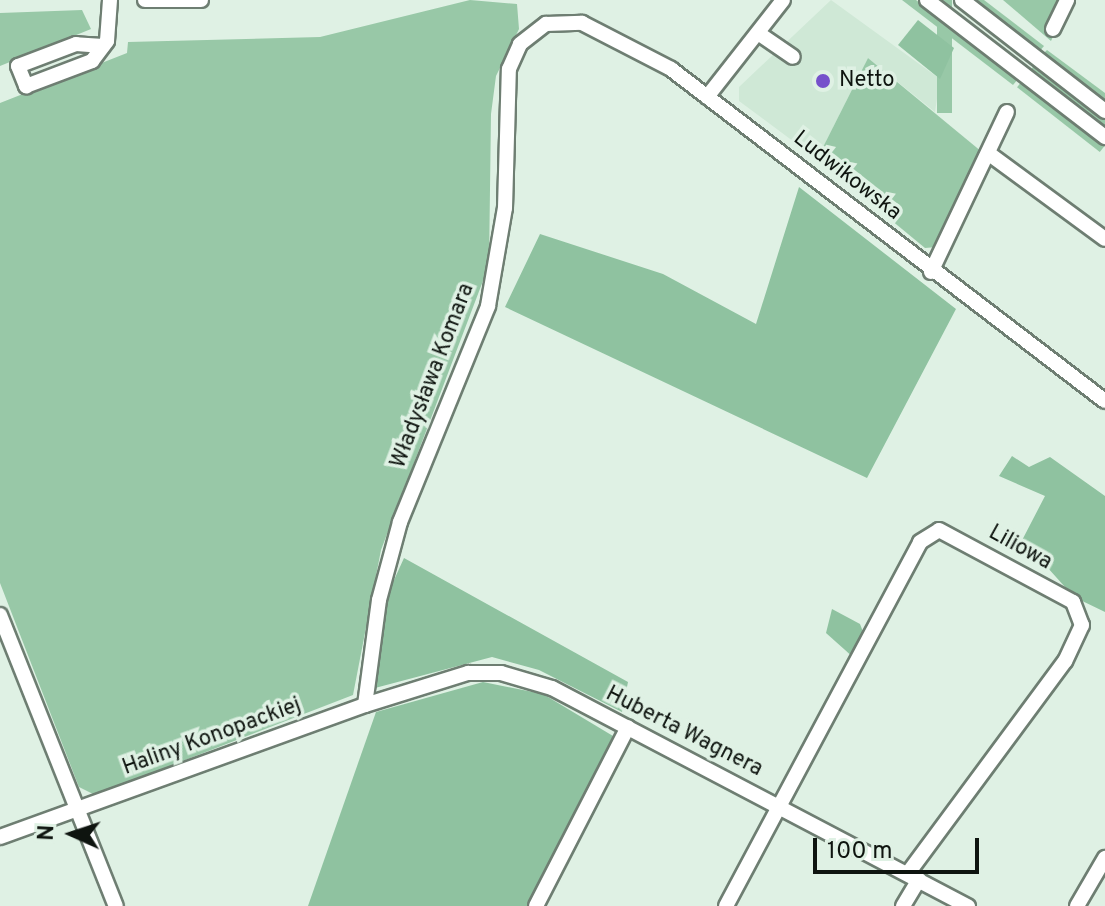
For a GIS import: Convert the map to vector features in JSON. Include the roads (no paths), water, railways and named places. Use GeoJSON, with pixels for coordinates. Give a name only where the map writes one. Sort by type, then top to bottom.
{"type":"FeatureCollection","features":[{"type":"Feature","properties":{"kind":"street"},"geometry":{"type":"LineString","coordinates":[[103,46],[76,44],[18,66],[26,86],[92,61],[103,46],[110,0]]}},
{"type":"Feature","properties":{"kind":"street"},"geometry":{"type":"LineString","coordinates":[[145,0],[201,0]]}},
{"type":"Feature","properties":{"kind":"street"},"geometry":{"type":"LineString","coordinates":[[927,0],[1105,137]]}},
{"type":"Feature","properties":{"kind":"street"},"geometry":{"type":"LineString","coordinates":[[962,0],[1105,111]]}},
{"type":"Feature","properties":{"kind":"street"},"geometry":{"type":"LineString","coordinates":[[1053,29],[1067,0]]}},
{"type":"Feature","properties":{"kind":"street"},"geometry":{"type":"LineString","coordinates":[[707,97],[781,2]]}},
{"type":"Feature","properties":{"kind":"street","name":"Ludwikowska"},"geometry":{"type":"LineString","coordinates":[[546,24],[588,25],[707,97],[931,272],[1105,401]]}},
{"type":"Feature","properties":{"kind":"street","name":"Władysława Komara"},"geometry":{"type":"LineString","coordinates":[[365,705],[379,600],[400,522],[488,306],[505,208],[509,69],[520,44],[546,24]]}},
{"type":"Feature","properties":{"kind":"street"},"geometry":{"type":"LineString","coordinates":[[758,33],[793,57]]}},
{"type":"Feature","properties":{"kind":"street"},"geometry":{"type":"LineString","coordinates":[[931,272],[1007,112]]}},
{"type":"Feature","properties":{"kind":"street"},"geometry":{"type":"LineString","coordinates":[[988,153],[1105,239]]}},
{"type":"Feature","properties":{"kind":"street","name":"Liliowa"},"geometry":{"type":"LineString","coordinates":[[783,807],[920,542],[927,533],[947,533],[1073,602],[1082,625],[1060,668],[913,876]]}},
{"type":"Feature","properties":{"kind":"street"},"geometry":{"type":"LineString","coordinates":[[0,615],[75,810],[116,906]]}},
{"type":"Feature","properties":{"kind":"street","name":"Huberta Wagnera"},"geometry":{"type":"LineString","coordinates":[[365,705],[468,673],[501,673],[552,688],[968,906]]}},
{"type":"Feature","properties":{"kind":"street","name":"Haliny Konopackiej"},"geometry":{"type":"LineString","coordinates":[[0,837],[365,705]]}},
{"type":"Feature","properties":{"kind":"street"},"geometry":{"type":"LineString","coordinates":[[536,906],[628,727]]}},
{"type":"Feature","properties":{"kind":"street"},"geometry":{"type":"LineString","coordinates":[[726,906],[783,807]]}},
{"type":"Feature","properties":{"kind":"street"},"geometry":{"type":"LineString","coordinates":[[1077,906],[1105,858]]}},
{"type":"Feature","properties":{"kind":"street"},"geometry":{"type":"LineString","coordinates":[[903,906],[913,876]]}},
{"type":"Feature","properties":{"kind":"place","name":"Netto"},"geometry":{"type":"Point","coordinates":[823,81]}}]}
